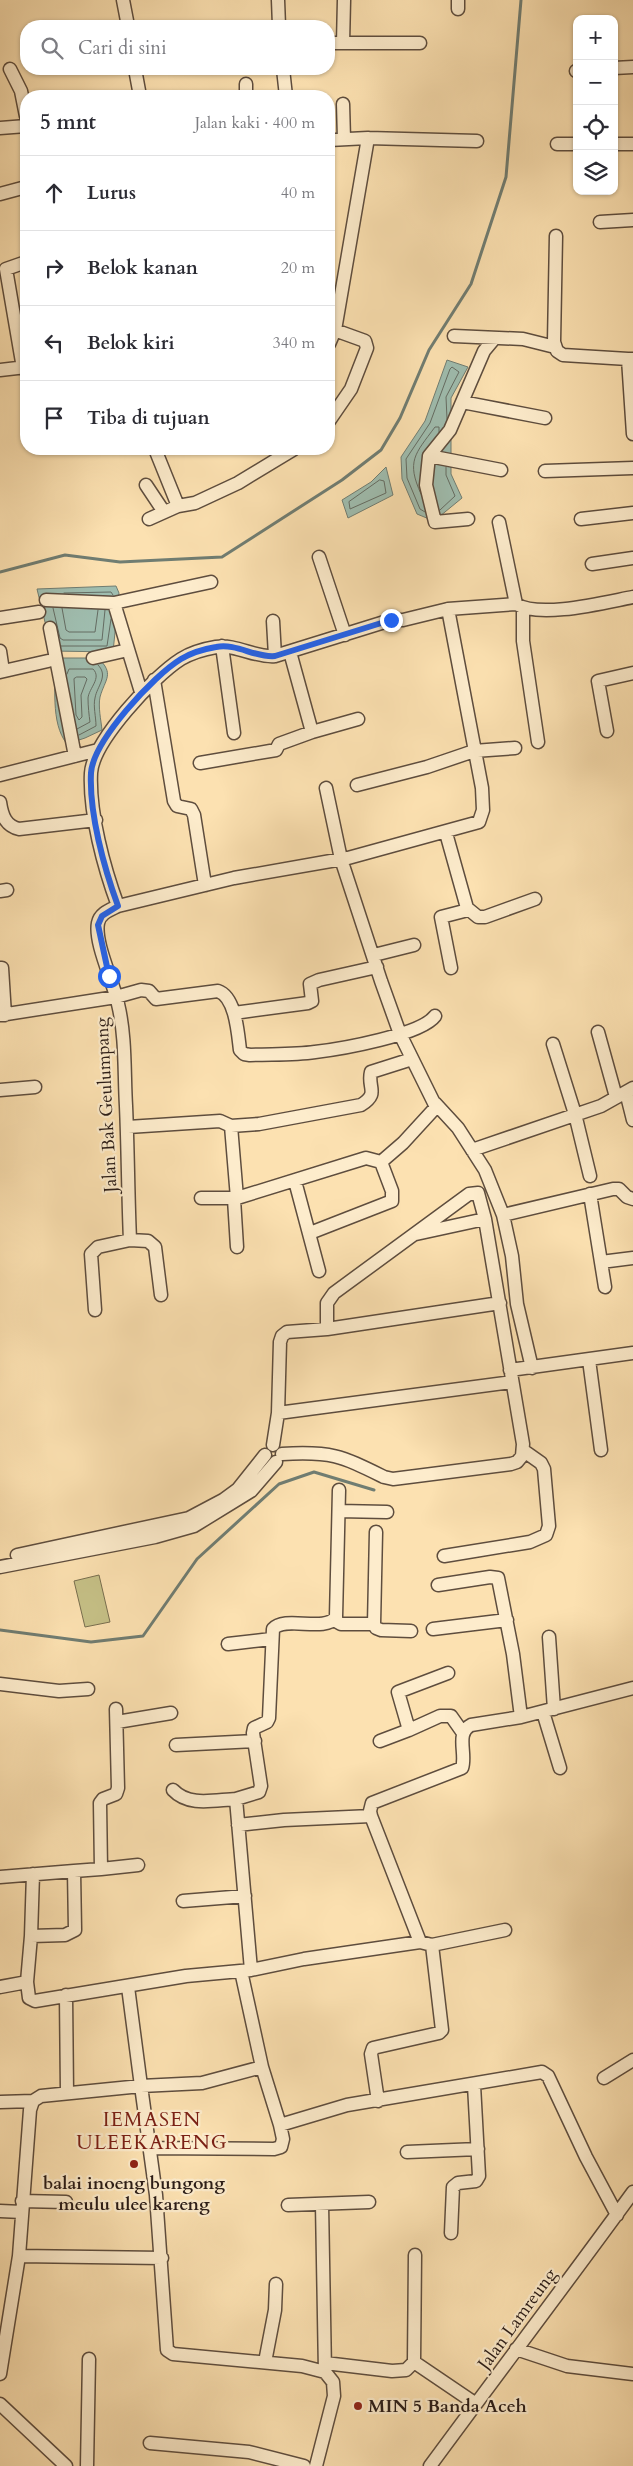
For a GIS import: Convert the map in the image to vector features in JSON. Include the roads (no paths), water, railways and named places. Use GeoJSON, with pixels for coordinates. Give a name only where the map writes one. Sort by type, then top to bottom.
{"type":"FeatureCollection","features":[{"type":"Feature","properties":{"kind":"street"},"geometry":{"type":"LineString","coordinates":[[124,0],[127,20]]}},
{"type":"Feature","properties":{"kind":"street"},"geometry":{"type":"LineString","coordinates":[[278,0],[279,20]]}},
{"type":"Feature","properties":{"kind":"street"},"geometry":{"type":"LineString","coordinates":[[343,43],[344,0]]}},
{"type":"Feature","properties":{"kind":"street"},"geometry":{"type":"LineString","coordinates":[[335,43],[420,43]]}},
{"type":"Feature","properties":{"kind":"street"},"geometry":{"type":"LineString","coordinates":[[618,68],[633,67]]}},
{"type":"Feature","properties":{"kind":"street"},"geometry":{"type":"LineString","coordinates":[[10,69],[20,90]]}},
{"type":"Feature","properties":{"kind":"street"},"geometry":{"type":"LineString","coordinates":[[136,75],[139,90]]}},
{"type":"Feature","properties":{"kind":"street"},"geometry":{"type":"LineString","coordinates":[[284,75],[285,90]]}},
{"type":"Feature","properties":{"kind":"street"},"geometry":{"type":"LineString","coordinates":[[344,104],[344,139]]}},
{"type":"Feature","properties":{"kind":"street"},"geometry":{"type":"LineString","coordinates":[[0,128],[20,126]]}},
{"type":"Feature","properties":{"kind":"street"},"geometry":{"type":"LineString","coordinates":[[335,313],[368,138]]}},
{"type":"Feature","properties":{"kind":"street"},"geometry":{"type":"LineString","coordinates":[[335,140],[368,138],[477,141]]}},
{"type":"Feature","properties":{"kind":"street"},"geometry":{"type":"LineString","coordinates":[[557,144],[573,144]]}},
{"type":"Feature","properties":{"kind":"street"},"geometry":{"type":"LineString","coordinates":[[618,144],[633,144]]}},
{"type":"Feature","properties":{"kind":"street"},"geometry":{"type":"LineString","coordinates":[[0,194],[20,189]]}},
{"type":"Feature","properties":{"kind":"street"},"geometry":{"type":"LineString","coordinates":[[600,222],[633,220]]}},
{"type":"Feature","properties":{"kind":"street"},"geometry":{"type":"LineString","coordinates":[[555,347],[556,236]]}},
{"type":"Feature","properties":{"kind":"street"},"geometry":{"type":"LineString","coordinates":[[20,264],[6,269],[20,341]]}},
{"type":"Feature","properties":{"kind":"street"},"geometry":{"type":"LineString","coordinates":[[335,330],[365,341],[367,348],[351,389],[335,412]]}},
{"type":"Feature","properties":{"kind":"street"},"geometry":{"type":"LineString","coordinates":[[454,336],[523,339],[555,347],[563,355],[631,359],[633,434]]}},
{"type":"Feature","properties":{"kind":"street"},"geometry":{"type":"LineString","coordinates":[[468,519],[435,522],[426,485],[429,456],[450,430],[484,351],[494,339]]}},
{"type":"Feature","properties":{"kind":"street"},"geometry":{"type":"LineString","coordinates":[[0,370],[20,368]]}},
{"type":"Feature","properties":{"kind":"street"},"geometry":{"type":"LineString","coordinates":[[462,402],[545,418]]}},
{"type":"Feature","properties":{"kind":"street"},"geometry":{"type":"LineString","coordinates":[[157,455],[178,506]]}},
{"type":"Feature","properties":{"kind":"street"},"geometry":{"type":"LineString","coordinates":[[150,519],[178,506],[195,503],[238,483],[281,455]]}},
{"type":"Feature","properties":{"kind":"street"},"geometry":{"type":"LineString","coordinates":[[429,456],[501,470]]}},
{"type":"Feature","properties":{"kind":"street"},"geometry":{"type":"LineString","coordinates":[[545,471],[633,468]]}},
{"type":"Feature","properties":{"kind":"street"},"geometry":{"type":"LineString","coordinates":[[146,485],[164,512]]}},
{"type":"Feature","properties":{"kind":"street"},"geometry":{"type":"LineString","coordinates":[[581,519],[633,513]]}},
{"type":"Feature","properties":{"kind":"street"},"geometry":{"type":"LineString","coordinates":[[499,522],[520,606],[538,742]]}},
{"type":"Feature","properties":{"kind":"street"},"geometry":{"type":"LineString","coordinates":[[319,558],[345,635]]}},
{"type":"Feature","properties":{"kind":"street"},"geometry":{"type":"LineString","coordinates":[[592,564],[633,558]]}},
{"type":"Feature","properties":{"kind":"street"},"geometry":{"type":"LineString","coordinates":[[46,600],[114,603],[211,582]]}},
{"type":"Feature","properties":{"kind":"street"},"geometry":{"type":"LineString","coordinates":[[448,609],[483,810],[479,822],[446,833],[341,860],[205,884],[118,906],[103,854],[96,820],[91,773],[98,750],[141,692],[182,658],[200,651],[222,646],[263,657],[275,656],[391,620],[403,620],[448,609],[520,606],[578,607],[633,597]]}},
{"type":"Feature","properties":{"kind":"street"},"geometry":{"type":"LineString","coordinates":[[114,603],[141,692]]}},
{"type":"Feature","properties":{"kind":"street"},"geometry":{"type":"LineString","coordinates":[[0,618],[39,612]]}},
{"type":"Feature","properties":{"kind":"street"},"geometry":{"type":"LineString","coordinates":[[273,621],[275,656]]}},
{"type":"Feature","properties":{"kind":"street"},"geometry":{"type":"LineString","coordinates":[[50,628],[75,756]]}},
{"type":"Feature","properties":{"kind":"street"},"geometry":{"type":"LineString","coordinates":[[222,646],[234,733]]}},
{"type":"Feature","properties":{"kind":"street"},"geometry":{"type":"LineString","coordinates":[[93,658],[128,650]]}},
{"type":"Feature","properties":{"kind":"street"},"geometry":{"type":"LineString","coordinates":[[0,651],[2,672],[48,661]]}},
{"type":"Feature","properties":{"kind":"street"},"geometry":{"type":"LineString","coordinates":[[290,652],[312,732]]}},
{"type":"Feature","properties":{"kind":"street"},"geometry":{"type":"LineString","coordinates":[[607,731],[598,681],[633,673]]}},
{"type":"Feature","properties":{"kind":"street"},"geometry":{"type":"LineString","coordinates":[[154,680],[174,801],[177,806],[191,809],[194,815],[205,884]]}},
{"type":"Feature","properties":{"kind":"street"},"geometry":{"type":"LineString","coordinates":[[200,764],[276,750],[279,744],[358,719]]}},
{"type":"Feature","properties":{"kind":"street"},"geometry":{"type":"LineString","coordinates":[[356,785],[427,767],[474,751],[515,748]]}},
{"type":"Feature","properties":{"kind":"street"},"geometry":{"type":"LineString","coordinates":[[0,775],[98,750]]}},
{"type":"Feature","properties":{"kind":"street"},"geometry":{"type":"LineString","coordinates":[[326,788],[341,860],[400,1034],[435,1103],[458,1128],[485,1170],[503,1216],[512,1256],[516,1297],[532,1368]]}},
{"type":"Feature","properties":{"kind":"street"},"geometry":{"type":"LineString","coordinates":[[0,802],[5,820],[11,827],[19,829],[96,820]]}},
{"type":"Feature","properties":{"kind":"street"},"geometry":{"type":"LineString","coordinates":[[446,833],[468,910],[478,917],[485,917],[535,899]]}},
{"type":"Feature","properties":{"kind":"street","name":"Jalan Bak Geulumpang"},"geometry":{"type":"LineString","coordinates":[[118,906],[102,916],[98,925],[109,976],[116,997],[124,1048],[128,1127],[130,1240]]}},
{"type":"Feature","properties":{"kind":"street"},"geometry":{"type":"LineString","coordinates":[[451,968],[441,916],[468,910]]}},
{"type":"Feature","properties":{"kind":"street"},"geometry":{"type":"LineString","coordinates":[[234,1013],[308,1003],[312,1001],[310,984],[375,961],[414,944]]}},
{"type":"Feature","properties":{"kind":"street"},"geometry":{"type":"LineString","coordinates":[[0,968],[2,968],[2,1015],[116,997],[141,990],[149,991],[156,998],[218,991],[224,994],[234,1013],[240,1050],[244,1054],[250,1055],[315,1052],[378,1040],[426,1024],[435,1016]]}},
{"type":"Feature","properties":{"kind":"street"},"geometry":{"type":"LineString","coordinates":[[598,1032],[625,1092],[633,1120]]}},
{"type":"Feature","properties":{"kind":"street"},"geometry":{"type":"LineString","coordinates":[[553,1044],[576,1114],[590,1176]]}},
{"type":"Feature","properties":{"kind":"street"},"geometry":{"type":"LineString","coordinates":[[128,1127],[220,1121],[231,1126],[280,1121],[361,1105],[369,1100],[372,1093],[371,1072],[412,1059]]}},
{"type":"Feature","properties":{"kind":"street"},"geometry":{"type":"LineString","coordinates":[[0,1090],[35,1087]]}},
{"type":"Feature","properties":{"kind":"street"},"geometry":{"type":"LineString","coordinates":[[472,1150],[601,1106],[625,1092]]}},
{"type":"Feature","properties":{"kind":"street"},"geometry":{"type":"LineString","coordinates":[[381,1162],[432,1113],[435,1103]]}},
{"type":"Feature","properties":{"kind":"street"},"geometry":{"type":"LineString","coordinates":[[231,1126],[237,1247]]}},
{"type":"Feature","properties":{"kind":"street"},"geometry":{"type":"LineString","coordinates":[[201,1198],[236,1198],[366,1158],[381,1162]]}},
{"type":"Feature","properties":{"kind":"street"},"geometry":{"type":"LineString","coordinates":[[310,1232],[392,1201],[392,1191],[381,1162]]}},
{"type":"Feature","properties":{"kind":"street"},"geometry":{"type":"LineString","coordinates":[[295,1181],[319,1271]]}},
{"type":"Feature","properties":{"kind":"street"},"geometry":{"type":"LineString","coordinates":[[503,1216],[590,1194],[619,1189],[627,1197],[633,1199]]}},
{"type":"Feature","properties":{"kind":"street"},"geometry":{"type":"LineString","coordinates":[[274,1454],[313,1452],[336,1454],[384,1477],[393,1479],[511,1464],[520,1460],[524,1451],[480,1195],[472,1193],[409,1236],[334,1293],[327,1303],[327,1329]]}},
{"type":"Feature","properties":{"kind":"street"},"geometry":{"type":"LineString","coordinates":[[590,1194],[605,1286]]}},
{"type":"Feature","properties":{"kind":"street"},"geometry":{"type":"LineString","coordinates":[[409,1236],[485,1219]]}},
{"type":"Feature","properties":{"kind":"street"},"geometry":{"type":"LineString","coordinates":[[95,1310],[92,1254],[98,1247],[130,1240],[148,1241],[155,1247],[161,1295]]}},
{"type":"Feature","properties":{"kind":"street"},"geometry":{"type":"LineString","coordinates":[[601,1262],[633,1258]]}},
{"type":"Feature","properties":{"kind":"street"},"geometry":{"type":"LineString","coordinates":[[0,1559],[40,1554],[154,1532],[189,1518],[223,1500],[238,1489],[274,1454],[282,1336],[287,1332],[327,1329],[500,1304]]}},
{"type":"Feature","properties":{"kind":"street"},"geometry":{"type":"LineString","coordinates":[[278,1414],[511,1376],[532,1368],[633,1356]]}},
{"type":"Feature","properties":{"kind":"street"},"geometry":{"type":"LineString","coordinates":[[590,1360],[601,1450]]}},
{"type":"Feature","properties":{"kind":"street"},"geometry":{"type":"LineString","coordinates":[[444,1556],[530,1542],[546,1535],[549,1526],[544,1469],[541,1463],[524,1451]]}},
{"type":"Feature","properties":{"kind":"street"},"geometry":{"type":"LineString","coordinates":[[334,1620],[337,1613],[339,1490]]}},
{"type":"Feature","properties":{"kind":"street"},"geometry":{"type":"LineString","coordinates":[[339,1511],[387,1512]]}},
{"type":"Feature","properties":{"kind":"street"},"geometry":{"type":"LineString","coordinates":[[376,1532],[374,1624],[376,1628],[381,1630],[411,1631]]}},
{"type":"Feature","properties":{"kind":"street"},"geometry":{"type":"LineString","coordinates":[[0,1567],[40,1554]]}},
{"type":"Feature","properties":{"kind":"street"},"geometry":{"type":"LineString","coordinates":[[438,1585],[490,1577],[498,1578],[507,1620],[521,1717]]}},
{"type":"Feature","properties":{"kind":"street"},"geometry":{"type":"LineString","coordinates":[[173,1790],[182,1798],[194,1801],[236,1799],[254,1794],[260,1789],[253,1729],[267,1722],[270,1718],[271,1639],[273,1628],[277,1625],[326,1623],[334,1620],[348,1624],[374,1624]]}},
{"type":"Feature","properties":{"kind":"street"},"geometry":{"type":"LineString","coordinates":[[433,1629],[507,1620]]}},
{"type":"Feature","properties":{"kind":"street"},"geometry":{"type":"LineString","coordinates":[[549,1637],[549,1710],[560,1768]]}},
{"type":"Feature","properties":{"kind":"street"},"geometry":{"type":"LineString","coordinates":[[228,1644],[271,1639]]}},
{"type":"Feature","properties":{"kind":"street"},"geometry":{"type":"LineString","coordinates":[[408,1730],[398,1692],[448,1673]]}},
{"type":"Feature","properties":{"kind":"street"},"geometry":{"type":"LineString","coordinates":[[0,1684],[59,1691],[88,1689]]}},
{"type":"Feature","properties":{"kind":"street"},"geometry":{"type":"LineString","coordinates":[[463,1733],[471,1724],[521,1717],[633,1688]]}},
{"type":"Feature","properties":{"kind":"street"},"geometry":{"type":"LineString","coordinates":[[101,1869],[100,1803],[103,1799],[116,1794],[118,1788],[116,1716],[171,1713]]}},
{"type":"Feature","properties":{"kind":"street"},"geometry":{"type":"LineString","coordinates":[[380,1741],[440,1716],[451,1716],[463,1733],[464,1760],[462,1768],[378,1801],[370,1811],[370,1816],[420,1942]]}},
{"type":"Feature","properties":{"kind":"street"},"geometry":{"type":"LineString","coordinates":[[176,1745],[255,1741]]}},
{"type":"Feature","properties":{"kind":"street"},"geometry":{"type":"LineString","coordinates":[[150,2148],[278,2148],[283,2142],[280,2125],[262,2067],[246,1971],[245,1896],[236,1799]]}},
{"type":"Feature","properties":{"kind":"street"},"geometry":{"type":"LineString","coordinates":[[238,1825],[284,1820],[370,1816]]}},
{"type":"Feature","properties":{"kind":"street"},"geometry":{"type":"LineString","coordinates":[[0,1877],[138,1865]]}},
{"type":"Feature","properties":{"kind":"street"},"geometry":{"type":"LineString","coordinates":[[31,1936],[65,1935],[75,1930],[74,1871]]}},
{"type":"Feature","properties":{"kind":"street"},"geometry":{"type":"LineString","coordinates":[[33,1874],[27,1982],[29,1998],[31,2000],[41,2001],[66,1995],[128,1987],[186,1976],[246,1971],[304,1959],[420,1942],[432,1945],[505,1930]]}},
{"type":"Feature","properties":{"kind":"street"},"geometry":{"type":"LineString","coordinates":[[183,1901],[245,1896]]}},
{"type":"Feature","properties":{"kind":"street"},"geometry":{"type":"LineString","coordinates":[[378,2101],[371,2054],[373,2048],[439,2033],[442,2030],[432,1945]]}},
{"type":"Feature","properties":{"kind":"street"},"geometry":{"type":"LineString","coordinates":[[0,1987],[27,1982]]}},
{"type":"Feature","properties":{"kind":"street"},"geometry":{"type":"LineString","coordinates":[[128,1987],[150,2148],[162,2258],[168,2352],[325,2368],[406,2370],[414,2362],[415,2255]]}},
{"type":"Feature","properties":{"kind":"street"},"geometry":{"type":"LineString","coordinates":[[66,1995],[67,2093]]}},
{"type":"Feature","properties":{"kind":"street"},"geometry":{"type":"LineString","coordinates":[[604,2078],[633,2060]]}},
{"type":"Feature","properties":{"kind":"street"},"geometry":{"type":"LineString","coordinates":[[0,2102],[33,2101],[41,2096],[141,2086],[202,2084],[262,2067]]}},
{"type":"Feature","properties":{"kind":"street"},"geometry":{"type":"LineString","coordinates":[[280,2125],[332,2108],[474,2085],[531,2072],[546,2073],[586,2158],[617,2215]]}},
{"type":"Feature","properties":{"kind":"street"},"geometry":{"type":"LineString","coordinates":[[451,2233],[453,2187],[458,2183],[478,2179],[474,2085]]}},
{"type":"Feature","properties":{"kind":"street"},"geometry":{"type":"LineString","coordinates":[[0,2374],[19,2256],[30,2110],[33,2101]]}},
{"type":"Feature","properties":{"kind":"street"},"geometry":{"type":"LineString","coordinates":[[407,2152],[478,2149]]}},
{"type":"Feature","properties":{"kind":"street","name":"Jalan Lamreung"},"geometry":{"type":"LineString","coordinates":[[430,2466],[444,2444],[476,2404],[633,2192]]}},
{"type":"Feature","properties":{"kind":"street"},"geometry":{"type":"LineString","coordinates":[[0,2211],[22,2206],[66,2202]]}},
{"type":"Feature","properties":{"kind":"street"},"geometry":{"type":"LineString","coordinates":[[288,2205],[369,2202]]}},
{"type":"Feature","properties":{"kind":"street"},"geometry":{"type":"LineString","coordinates":[[316,2466],[334,2396],[332,2382],[325,2368],[322,2204]]}},
{"type":"Feature","properties":{"kind":"street"},"geometry":{"type":"LineString","coordinates":[[19,2256],[162,2258]]}},
{"type":"Feature","properties":{"kind":"street"},"geometry":{"type":"LineString","coordinates":[[265,2362],[275,2310],[276,2284]]}},
{"type":"Feature","properties":{"kind":"street"},"geometry":{"type":"LineString","coordinates":[[516,2349],[568,2366],[633,2374]]}},
{"type":"Feature","properties":{"kind":"street"},"geometry":{"type":"LineString","coordinates":[[86,2466],[89,2359]]}},
{"type":"Feature","properties":{"kind":"street"},"geometry":{"type":"LineString","coordinates":[[414,2362],[476,2404]]}},
{"type":"Feature","properties":{"kind":"street"},"geometry":{"type":"LineString","coordinates":[[0,2404],[66,2466]]}},
{"type":"Feature","properties":{"kind":"street"},"geometry":{"type":"LineString","coordinates":[[150,2443],[249,2452],[304,2466]]}},
{"type":"Feature","properties":{"kind":"water"},"geometry":{"type":"Polygon","coordinates":[[[447,360],[468,367],[451,398],[451,474],[462,498],[434,521],[417,514],[402,479],[401,457],[425,421],[447,360]]]}},
{"type":"Feature","properties":{"kind":"water"},"geometry":{"type":"Polygon","coordinates":[[[386,467],[393,495],[348,518],[342,500],[371,482],[386,467]]]}},
{"type":"Feature","properties":{"kind":"water"},"geometry":{"type":"Polygon","coordinates":[[[116,586],[119,593],[113,652],[52,651],[37,589],[116,586]]]}},
{"type":"Feature","properties":{"kind":"water"},"geometry":{"type":"Polygon","coordinates":[[[55,658],[98,658],[106,668],[107,673],[99,701],[102,730],[67,744],[58,725],[56,714],[55,658]]]}},
{"type":"Feature","properties":{"kind":"waterway"},"geometry":{"type":"LineString","coordinates":[[0,572],[65,555],[120,562],[222,557],[342,480],[381,450],[400,418],[429,350],[471,284],[506,177],[521,0]]}},
{"type":"Feature","properties":{"kind":"waterway"},"geometry":{"type":"LineString","coordinates":[[0,1630],[91,1642],[143,1636],[197,1559],[279,1484],[314,1472],[374,1490]]}},
{"type":"Feature","properties":{"kind":"place","name":"balai inoeng bungong meulu ulee kareng"},"geometry":{"type":"Point","coordinates":[134,2164]}},
{"type":"Feature","properties":{"kind":"place","name":"MIN 5 Banda Aceh"},"geometry":{"type":"Point","coordinates":[358,2406]}},
{"type":"Feature","properties":{"kind":"district","name":"IEMASEN ULEEKARENG"},"geometry":{"type":"Point","coordinates":[152,2130]}}]}
